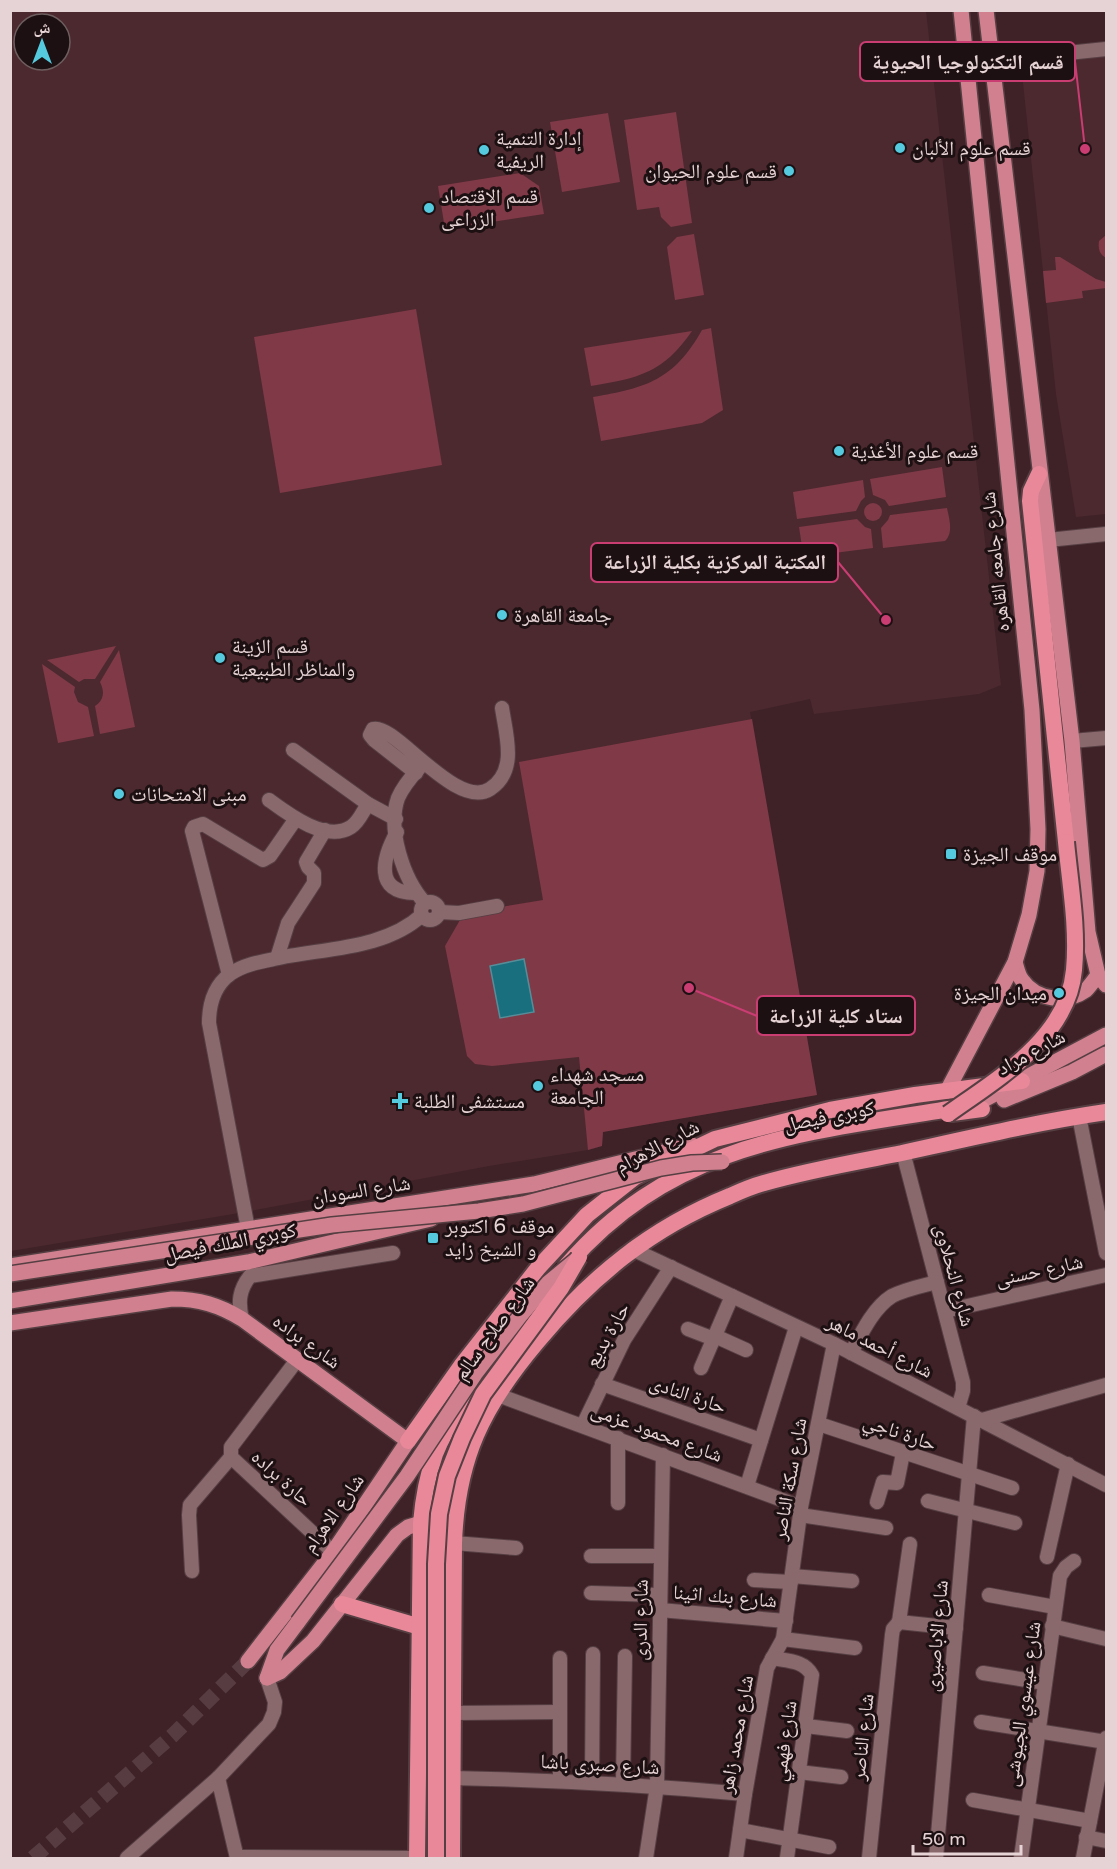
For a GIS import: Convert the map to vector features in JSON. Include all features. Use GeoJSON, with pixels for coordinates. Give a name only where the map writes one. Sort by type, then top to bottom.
{"type":"FeatureCollection","features":[{"type":"Feature","properties":{"kind":"highway"},"geometry":{"type":"LineString","coordinates":[[948,1114],[1007,1072],[1046,1034],[1066,1003],[1074,972],[1074,928],[1030,501],[1031,491],[1039,474]]}},
{"type":"Feature","properties":{"kind":"highway","name":"شارع الاهرام"},"geometry":{"type":"LineString","coordinates":[[408,1441],[461,1366],[523,1286],[587,1215],[635,1177],[716,1139],[831,1110],[1022,1081]]}},
{"type":"Feature","properties":{"kind":"highway","name":"كوبرى فيصل"},"geometry":{"type":"LineString","coordinates":[[436,1858],[436,1564],[439,1514],[447,1476],[483,1394],[561,1288],[579,1257],[610,1227],[645,1201],[682,1179],[722,1162],[759,1151],[978,1107]]}},
{"type":"Feature","properties":{"kind":"highway","name":"شارع صلاح سالم"},"geometry":{"type":"LineString","coordinates":[[417,1858],[421,1523],[428,1477],[435,1453],[446,1431],[553,1282],[598,1232],[651,1191],[711,1160],[764,1143],[809,1133],[978,1107]]}},
{"type":"Feature","properties":{"kind":"highway"},"geometry":{"type":"LineString","coordinates":[[452,1858],[454,1543],[458,1498],[467,1454],[476,1433],[498,1395],[525,1356],[561,1313],[597,1278],[632,1249],[696,1210],[762,1183],[903,1152],[1107,1112]]}},
{"type":"Feature","properties":{"kind":"highway"},"geometry":{"type":"LineString","coordinates":[[651,1191],[675,1158]]}},
{"type":"Feature","properties":{"kind":"highway"},"geometry":{"type":"LineString","coordinates":[[523,1286],[553,1282]]}},
{"type":"Feature","properties":{"kind":"highway"},"geometry":{"type":"LineString","coordinates":[[342,1604],[419,1628],[431,1629],[453,1624]]}},
{"type":"Feature","properties":{"kind":"highway"},"geometry":{"type":"LineString","coordinates":[[419,1659],[434,1659],[442,1663],[453,1674]]}},
{"type":"Feature","properties":{"kind":"main road","name":"شارع جامعه القاهره"},"geometry":{"type":"LineString","coordinates":[[947,1091],[1015,962],[1029,915],[1037,871],[1038,829],[1033,731],[961,10]]}},
{"type":"Feature","properties":{"kind":"main road"},"geometry":{"type":"LineString","coordinates":[[986,10],[1071,741],[1088,932],[1102,980],[1070,997],[1052,998],[1035,992],[1022,980],[1015,962]]}},
{"type":"Feature","properties":{"kind":"main road","name":"شارع مراد"},"geometry":{"type":"LineString","coordinates":[[978,1107],[1107,1035]]}},
{"type":"Feature","properties":{"kind":"main road","name":"كوبرى فيصل"},"geometry":{"type":"LineString","coordinates":[[978,1107],[1072,1072],[1107,1054]]}},
{"type":"Feature","properties":{"kind":"main road","name":"شارع السودان"},"geometry":{"type":"LineString","coordinates":[[10,1266],[534,1184],[716,1139]]}},
{"type":"Feature","properties":{"kind":"main road","name":"كوبري الملك فيصل"},"geometry":{"type":"LineString","coordinates":[[10,1274],[332,1225],[479,1211],[523,1204],[661,1168],[692,1163],[722,1162]]}},
{"type":"Feature","properties":{"kind":"main road","name":"كوبري الملك فيصل"},"geometry":{"type":"LineString","coordinates":[[10,1301],[248,1262],[353,1239],[413,1225],[491,1202],[534,1184]]}},
{"type":"Feature","properties":{"kind":"main road"},"geometry":{"type":"LineString","coordinates":[[267,1678],[277,1650],[407,1476],[475,1374],[548,1283],[579,1257]]}},
{"type":"Feature","properties":{"kind":"main road","name":"شارع براده"},"geometry":{"type":"LineString","coordinates":[[10,1323],[172,1299],[190,1299],[209,1303],[242,1319],[408,1441]]}},
{"type":"Feature","properties":{"kind":"main road","name":"شارع الاهرام"},"geometry":{"type":"LineString","coordinates":[[248,1661],[333,1552],[408,1441]]}},
{"type":"Feature","properties":{"kind":"main road"},"geometry":{"type":"LineString","coordinates":[[267,1678],[280,1672],[313,1641],[397,1535],[408,1527],[421,1523]]}},
{"type":"Feature","properties":{"kind":"street"},"geometry":{"type":"LineString","coordinates":[[991,61],[1107,49]]}},
{"type":"Feature","properties":{"kind":"street"},"geometry":{"type":"LineString","coordinates":[[1048,540],[1107,534]]}},
{"type":"Feature","properties":{"kind":"street"},"geometry":{"type":"LineString","coordinates":[[382,738],[420,768],[467,792],[476,794],[485,792],[496,785],[508,765],[502,708]]}},
{"type":"Feature","properties":{"kind":"street"},"geometry":{"type":"LineString","coordinates":[[1071,741],[1107,738]]}},
{"type":"Feature","properties":{"kind":"street"},"geometry":{"type":"LineString","coordinates":[[293,750],[396,826]]}},
{"type":"Feature","properties":{"kind":"street"},"geometry":{"type":"LineString","coordinates":[[420,768],[398,798],[396,826],[403,868],[421,904],[430,920],[436,918],[440,912],[459,913],[497,906]]}},
{"type":"Feature","properties":{"kind":"street"},"geometry":{"type":"LineString","coordinates":[[268,800],[295,819],[325,830],[342,830],[351,827],[368,804]]}},
{"type":"Feature","properties":{"kind":"street"},"geometry":{"type":"LineString","coordinates":[[229,975],[192,831],[194,827],[203,824],[262,860],[270,856],[295,819]]}},
{"type":"Feature","properties":{"kind":"street"},"geometry":{"type":"LineString","coordinates":[[277,958],[288,923],[314,883],[314,873],[306,862],[325,830]]}},
{"type":"Feature","properties":{"kind":"street"},"geometry":{"type":"LineString","coordinates":[[248,1229],[209,1023],[209,1009],[213,996],[229,975],[240,968],[277,958],[384,938],[405,929],[421,904]]}},
{"type":"Feature","properties":{"kind":"street"},"geometry":{"type":"LineString","coordinates":[[1079,1116],[1107,1253]]}},
{"type":"Feature","properties":{"kind":"street","name":"شارع النحلاوى"},"geometry":{"type":"LineString","coordinates":[[903,1152],[963,1382],[958,1408]]}},
{"type":"Feature","properties":{"kind":"street","name":"شارع أحمد ماهر"},"geometry":{"type":"LineString","coordinates":[[632,1249],[834,1344],[1107,1485]]}},
{"type":"Feature","properties":{"kind":"street"},"geometry":{"type":"LineString","coordinates":[[242,1319],[239,1295],[243,1284],[250,1276],[393,1253]]}},
{"type":"Feature","properties":{"kind":"street","name":"حارة بديع"},"geometry":{"type":"LineString","coordinates":[[583,1425],[624,1341],[671,1267]]}},
{"type":"Feature","properties":{"kind":"street","name":"شارع حسنى"},"geometry":{"type":"LineString","coordinates":[[945,1311],[1107,1275]]}},
{"type":"Feature","properties":{"kind":"street"},"geometry":{"type":"LineString","coordinates":[[851,1353],[865,1327],[890,1298],[906,1290],[937,1282]]}},
{"type":"Feature","properties":{"kind":"street"},"geometry":{"type":"LineString","coordinates":[[701,1368],[732,1296]]}},
{"type":"Feature","properties":{"kind":"street"},"geometry":{"type":"LineString","coordinates":[[747,1486],[796,1327]]}},
{"type":"Feature","properties":{"kind":"street"},"geometry":{"type":"LineString","coordinates":[[688,1329],[746,1350]]}},
{"type":"Feature","properties":{"kind":"street","name":"شارع سكة الناصر"},"geometry":{"type":"LineString","coordinates":[[786,1621],[801,1511],[834,1344]]}},
{"type":"Feature","properties":{"kind":"street","name":"حارة براده"},"geometry":{"type":"LineString","coordinates":[[192,1571],[190,1505],[231,1457],[231,1447],[297,1360]]}},
{"type":"Feature","properties":{"kind":"street","name":"حارة النادى"},"geometry":{"type":"LineString","coordinates":[[602,1384],[761,1440]]}},
{"type":"Feature","properties":{"kind":"street"},"geometry":{"type":"LineString","coordinates":[[978,1418],[1107,1385]]}},
{"type":"Feature","properties":{"kind":"street","name":"شارع محمود عزمى"},"geometry":{"type":"LineString","coordinates":[[498,1395],[747,1486],[801,1511],[886,1528]]}},
{"type":"Feature","properties":{"kind":"street","name":"شارع الاباصيرى"},"geometry":{"type":"LineString","coordinates":[[936,1858],[969,1476],[978,1418]]}},
{"type":"Feature","properties":{"kind":"street","name":"حارة ناجي"},"geometry":{"type":"LineString","coordinates":[[819,1424],[969,1476],[1012,1488]]}},
{"type":"Feature","properties":{"kind":"street"},"geometry":{"type":"LineString","coordinates":[[618,1438],[618,1503]]}},
{"type":"Feature","properties":{"kind":"street"},"geometry":{"type":"LineString","coordinates":[[877,1502],[883,1482],[897,1483],[903,1453]]}},
{"type":"Feature","properties":{"kind":"street","name":"شارع الدرى"},"geometry":{"type":"LineString","coordinates":[[646,1858],[657,1786],[663,1455]]}},
{"type":"Feature","properties":{"kind":"street","name":"حارة براده"},"geometry":{"type":"LineString","coordinates":[[231,1457],[333,1552]]}},
{"type":"Feature","properties":{"kind":"street"},"geometry":{"type":"LineString","coordinates":[[1047,1557],[1068,1464]]}},
{"type":"Feature","properties":{"kind":"street"},"geometry":{"type":"LineString","coordinates":[[928,1501],[1015,1523]]}},
{"type":"Feature","properties":{"kind":"street"},"geometry":{"type":"LineString","coordinates":[[454,1543],[516,1548]]}},
{"type":"Feature","properties":{"kind":"street","name":"شارع الناصر"},"geometry":{"type":"LineString","coordinates":[[869,1858],[891,1635],[899,1622],[910,1544]]}},
{"type":"Feature","properties":{"kind":"street"},"geometry":{"type":"LineString","coordinates":[[591,1556],[661,1556]]}},
{"type":"Feature","properties":{"kind":"street","name":"شارع عيسوي الجيوشى"},"geometry":{"type":"LineString","coordinates":[[1021,1858],[1060,1576],[1074,1561]]}},
{"type":"Feature","properties":{"kind":"street"},"geometry":{"type":"LineString","coordinates":[[754,1580],[852,1581]]}},
{"type":"Feature","properties":{"kind":"street"},"geometry":{"type":"LineString","coordinates":[[591,1593],[660,1595]]}},
{"type":"Feature","properties":{"kind":"street"},"geometry":{"type":"LineString","coordinates":[[989,1595],[1055,1607]]}},
{"type":"Feature","properties":{"kind":"street","name":"شارع بنك اثينا"},"geometry":{"type":"LineString","coordinates":[[660,1610],[786,1621]]}},
{"type":"Feature","properties":{"kind":"street","name":"شارع محمد زاهر"},"geometry":{"type":"LineString","coordinates":[[736,1858],[767,1668],[783,1639],[786,1621]]}},
{"type":"Feature","properties":{"kind":"street"},"geometry":{"type":"LineString","coordinates":[[899,1622],[956,1628]]}},
{"type":"Feature","properties":{"kind":"street"},"geometry":{"type":"LineString","coordinates":[[1052,1626],[1107,1639]]}},
{"type":"Feature","properties":{"kind":"street"},"geometry":{"type":"LineString","coordinates":[[783,1639],[855,1647]]}},
{"type":"Feature","properties":{"kind":"street"},"geometry":{"type":"LineString","coordinates":[[592,1782],[593,1654]]}},
{"type":"Feature","properties":{"kind":"street"},"geometry":{"type":"LineString","coordinates":[[623,1784],[625,1656]]}},
{"type":"Feature","properties":{"kind":"street"},"geometry":{"type":"LineString","coordinates":[[560,1658],[560,1780]]}},
{"type":"Feature","properties":{"kind":"street","name":"شارع فهمي"},"geometry":{"type":"LineString","coordinates":[[772,1658],[808,1667],[812,1675],[787,1858]]}},
{"type":"Feature","properties":{"kind":"street"},"geometry":{"type":"LineString","coordinates":[[984,1673],[1044,1683]]}},
{"type":"Feature","properties":{"kind":"street"},"geometry":{"type":"LineString","coordinates":[[127,1858],[218,1778],[269,1724],[275,1702],[267,1678]]}},
{"type":"Feature","properties":{"kind":"street"},"geometry":{"type":"LineString","coordinates":[[452,1713],[560,1712]]}},
{"type":"Feature","properties":{"kind":"street"},"geometry":{"type":"LineString","coordinates":[[981,1722],[1106,1740],[1083,1858]]}},
{"type":"Feature","properties":{"kind":"street"},"geometry":{"type":"LineString","coordinates":[[806,1726],[847,1731]]}},
{"type":"Feature","properties":{"kind":"street"},"geometry":{"type":"LineString","coordinates":[[799,1772],[841,1777]]}},
{"type":"Feature","properties":{"kind":"street"},"geometry":{"type":"LineString","coordinates":[[218,1778],[237,1858],[417,1858]]}},
{"type":"Feature","properties":{"kind":"street","name":"شارع صبرى باشا"},"geometry":{"type":"LineString","coordinates":[[452,1778],[560,1780],[745,1794]]}},
{"type":"Feature","properties":{"kind":"street"},"geometry":{"type":"LineString","coordinates":[[973,1800],[1090,1821]]}},
{"type":"Feature","properties":{"kind":"street"},"geometry":{"type":"LineString","coordinates":[[740,1830],[830,1847]]}},
{"type":"Feature","properties":{"kind":"street"},"geometry":{"type":"LineString","coordinates":[[1086,1837],[1107,1841]]}},
{"type":"Feature","properties":{"kind":"shaded area","name":"جامعة القاهرة"},"geometry":{"type":"Polygon","coordinates":[[[11,11],[926,11],[1001,685],[979,694],[814,714],[810,699],[750,712],[817,1095],[603,1132],[602,1146],[588,1150],[489,1166],[245,1212],[11,1251],[11,11]]]}},
{"type":"Feature","properties":{"kind":"shaded area"},"geometry":{"type":"Polygon","coordinates":[[[1106,55],[1106,514],[1076,517],[1056,394],[1021,64],[1106,55]]]}},
{"type":"Feature","properties":{"kind":"shaded area"},"geometry":{"type":"Polygon","coordinates":[[[676,112],[692,223],[671,227],[661,217],[659,207],[637,210],[624,120],[676,112]]]}},
{"type":"Feature","properties":{"kind":"shaded area"},"geometry":{"type":"Polygon","coordinates":[[[608,113],[620,182],[562,192],[550,122],[608,113]]]}},
{"type":"Feature","properties":{"kind":"shaded area"},"geometry":{"type":"Polygon","coordinates":[[[520,173],[539,186],[544,214],[445,229],[438,186],[520,173]]]}},
{"type":"Feature","properties":{"kind":"shaded area"},"geometry":{"type":"Polygon","coordinates":[[[694,234],[704,295],[675,300],[667,247],[677,237],[694,234]]]}},
{"type":"Feature","properties":{"kind":"shaded area"},"geometry":{"type":"Polygon","coordinates":[[[1106,235],[1106,258],[1100,253],[1099,241],[1106,235]]]}},
{"type":"Feature","properties":{"kind":"shaded area"},"geometry":{"type":"Polygon","coordinates":[[[1055,257],[1060,257],[1096,279],[1106,282],[1106,288],[1082,291],[1083,298],[1046,303],[1043,271],[1056,270],[1055,257]]]}},
{"type":"Feature","properties":{"kind":"shaded area"},"geometry":{"type":"Polygon","coordinates":[[[416,309],[442,465],[280,493],[254,337],[416,309]]]}},
{"type":"Feature","properties":{"kind":"shaded area"},"geometry":{"type":"Polygon","coordinates":[[[711,328],[723,410],[702,423],[601,441],[593,397],[628,390],[657,379],[681,360],[702,330],[711,328]]]}},
{"type":"Feature","properties":{"kind":"shaded area"},"geometry":{"type":"Polygon","coordinates":[[[692,331],[671,356],[649,371],[623,380],[591,386],[584,348],[692,331]]]}},
{"type":"Feature","properties":{"kind":"shaded area"},"geometry":{"type":"Polygon","coordinates":[[[942,467],[946,497],[889,506],[885,500],[873,495],[870,479],[942,467]]]}},
{"type":"Feature","properties":{"kind":"shaded area"},"geometry":{"type":"Polygon","coordinates":[[[863,480],[865,497],[856,511],[797,519],[793,492],[863,480]]]}},
{"type":"Feature","properties":{"kind":"shaded area"},"geometry":{"type":"Polygon","coordinates":[[[873,503],[881,508],[882,512],[877,520],[873,521],[865,516],[864,512],[869,504],[873,503]]]}},
{"type":"Feature","properties":{"kind":"shaded area"},"geometry":{"type":"Polygon","coordinates":[[[947,508],[950,530],[945,541],[883,548],[881,528],[890,515],[947,508]]]}},
{"type":"Feature","properties":{"kind":"shaded area"},"geometry":{"type":"Polygon","coordinates":[[[857,519],[865,527],[871,529],[873,548],[811,556],[803,553],[799,527],[857,519]]]}},
{"type":"Feature","properties":{"kind":"shaded area"},"geometry":{"type":"Polygon","coordinates":[[[116,646],[95,679],[84,679],[79,682],[47,660],[116,646]]]}},
{"type":"Feature","properties":{"kind":"shaded area"},"geometry":{"type":"Polygon","coordinates":[[[119,650],[135,727],[100,734],[95,706],[103,696],[100,682],[119,650]]]}},
{"type":"Feature","properties":{"kind":"shaded area"},"geometry":{"type":"Polygon","coordinates":[[[42,664],[75,687],[74,692],[78,702],[88,707],[94,736],[58,743],[42,664]]]}},
{"type":"Feature","properties":{"kind":"shaded area"},"geometry":{"type":"Polygon","coordinates":[[[752,719],[817,1095],[603,1132],[602,1146],[588,1150],[579,1057],[492,1066],[475,1064],[467,1056],[445,946],[464,913],[543,900],[519,762],[752,719]]]}},
{"type":"Feature","properties":{"kind":"water"},"geometry":{"type":"Polygon","coordinates":[[[524,959],[534,1012],[500,1018],[490,966],[524,959]]]}},
{"type":"Feature","properties":{"kind":"tunnel"},"geometry":{"type":"LineString","coordinates":[[33,1858],[173,1735],[248,1661]]}},
{"type":"Feature","properties":{"kind":"place","name":"قسم علوم الألبان"},"geometry":{"type":"Point","coordinates":[900,148]}},
{"type":"Feature","properties":{"kind":"place","name":"قسم التكنولوجيا الحيوية"},"geometry":{"type":"Point","coordinates":[1085,149]}},
{"type":"Feature","properties":{"kind":"place","name":"إدارة التنمية الريفية"},"geometry":{"type":"Point","coordinates":[484,150]}},
{"type":"Feature","properties":{"kind":"place","name":"قسم علوم الحيوان"},"geometry":{"type":"Point","coordinates":[789,171]}},
{"type":"Feature","properties":{"kind":"place","name":"قسم الاقتصاد الزراعى"},"geometry":{"type":"Point","coordinates":[429,208]}},
{"type":"Feature","properties":{"kind":"place","name":"قسم علوم الأغذية"},"geometry":{"type":"Point","coordinates":[839,451]}},
{"type":"Feature","properties":{"kind":"place","name":"جامعة القاهرة"},"geometry":{"type":"Point","coordinates":[502,615]}},
{"type":"Feature","properties":{"kind":"place","name":"المكتبة المركزية بكلية الزراعة"},"geometry":{"type":"Point","coordinates":[886,620]}},
{"type":"Feature","properties":{"kind":"place","name":"قسم الزينة والمناظر الطبيعية"},"geometry":{"type":"Point","coordinates":[220,658]}},
{"type":"Feature","properties":{"kind":"place","name":"مبنى الامتحانات"},"geometry":{"type":"Point","coordinates":[119,794]}},
{"type":"Feature","properties":{"kind":"place","name":"موقف الجيزة"},"geometry":{"type":"Point","coordinates":[951,854]}},
{"type":"Feature","properties":{"kind":"place","name":"ستاد كلية الزراعة"},"geometry":{"type":"Point","coordinates":[689,988]}},
{"type":"Feature","properties":{"kind":"place","name":"ميدان الجيزة"},"geometry":{"type":"Point","coordinates":[1059,993]}},
{"type":"Feature","properties":{"kind":"place","name":"مسجد شهداء الجامعة"},"geometry":{"type":"Point","coordinates":[538,1086]}},
{"type":"Feature","properties":{"kind":"place","name":"مستشفى الطلبة"},"geometry":{"type":"Point","coordinates":[400,1101]}},
{"type":"Feature","properties":{"kind":"place","name":"موقف 6 اكتوبر و الشيخ زايد"},"geometry":{"type":"Point","coordinates":[433,1238]}}]}
